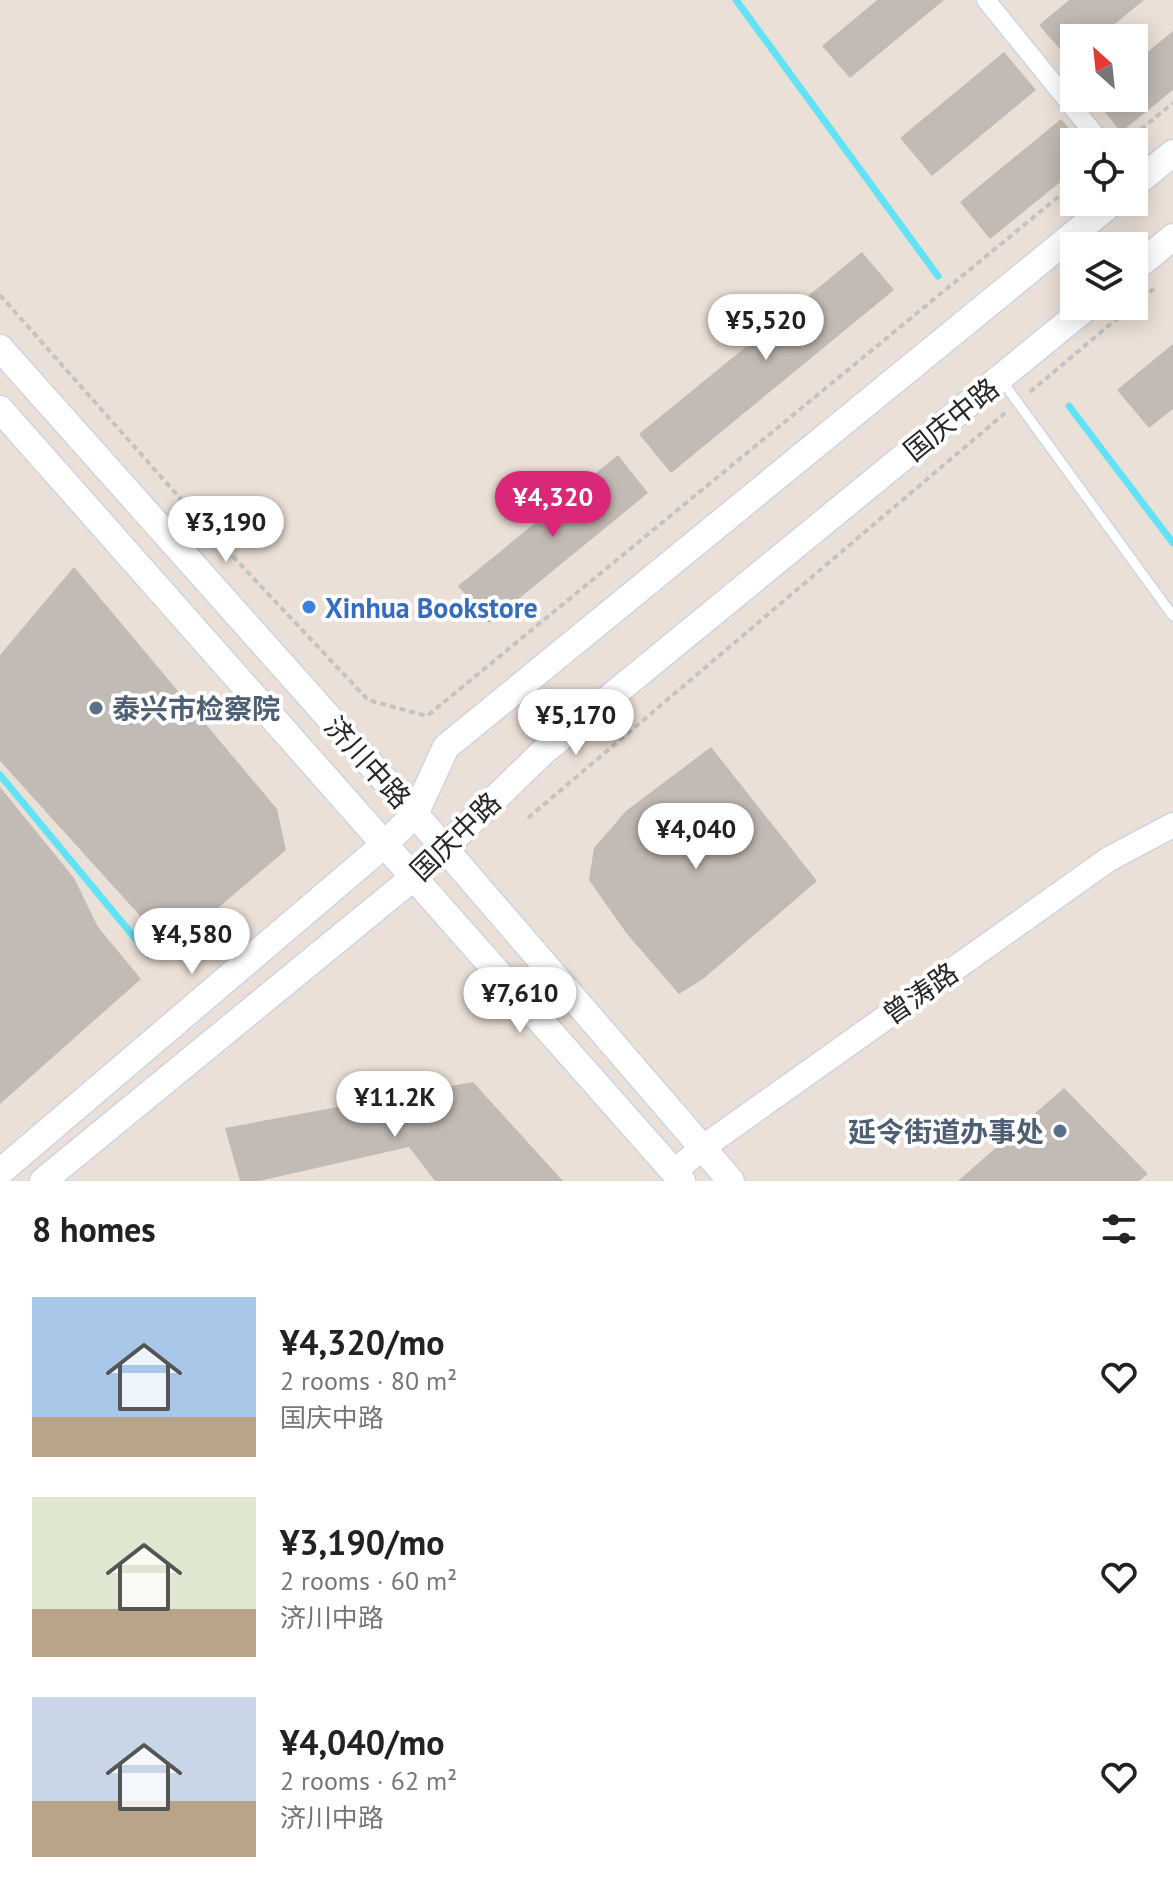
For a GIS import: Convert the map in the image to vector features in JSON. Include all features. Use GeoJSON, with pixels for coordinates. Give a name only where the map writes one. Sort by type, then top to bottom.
{"type":"FeatureCollection","features":[{"type":"Feature","properties":{"kind":"main road"},"geometry":{"type":"LineString","coordinates":[[1148,173],[1173,153]]}},
{"type":"Feature","properties":{"kind":"main road"},"geometry":{"type":"LineString","coordinates":[[415,814],[446,747],[1096,216]]}},
{"type":"Feature","properties":{"kind":"main road"},"geometry":{"type":"LineString","coordinates":[[1148,258],[1173,237]]}},
{"type":"Feature","properties":{"kind":"main road","name":"国庆中路"},"geometry":{"type":"LineString","coordinates":[[43,1181],[414,877],[543,752],[1071,320]]}},
{"type":"Feature","properties":{"kind":"main road","name":"济川中路"},"geometry":{"type":"LineString","coordinates":[[0,348],[415,814],[731,1181]]}},
{"type":"Feature","properties":{"kind":"main road","name":"济川中路"},"geometry":{"type":"LineString","coordinates":[[0,409],[678,1176]]}},
{"type":"Feature","properties":{"kind":"main road","name":"国庆中路"},"geometry":{"type":"LineString","coordinates":[[0,1172],[385,844],[415,814]]}},
{"type":"Feature","properties":{"kind":"street"},"geometry":{"type":"LineString","coordinates":[[986,0],[1090,128]]}},
{"type":"Feature","properties":{"kind":"street","name":"曾涛路"},"geometry":{"type":"LineString","coordinates":[[678,1176],[702,1148],[1109,859],[1173,825]]}},
{"type":"Feature","properties":{"kind":"lane"},"geometry":{"type":"LineString","coordinates":[[1000,378],[1173,616]]}},
{"type":"Feature","properties":{"kind":"path"},"geometry":{"type":"LineString","coordinates":[[1142,128],[1173,103]]}},
{"type":"Feature","properties":{"kind":"path"},"geometry":{"type":"LineString","coordinates":[[0,295],[210,532],[368,700],[427,716],[1060,196]]}},
{"type":"Feature","properties":{"kind":"path"},"geometry":{"type":"LineString","coordinates":[[528,818],[1115,320]]}},
{"type":"Feature","properties":{"kind":"building"},"geometry":{"type":"Polygon","coordinates":[[[877,0],[944,0],[850,78],[822,46],[877,0]]]}},
{"type":"Feature","properties":{"kind":"building"},"geometry":{"type":"Polygon","coordinates":[[[1069,0],[1144,0],[1115,24],[1060,24],[1060,49],[1039,25],[1069,0]]]}},
{"type":"Feature","properties":{"kind":"building"},"geometry":{"type":"Polygon","coordinates":[[[1173,31],[1173,90],[1148,110],[1148,52],[1173,31]]]}},
{"type":"Feature","properties":{"kind":"building"},"geometry":{"type":"Polygon","coordinates":[[[1004,52],[1036,90],[932,176],[900,138],[1004,52]]]}},
{"type":"Feature","properties":{"kind":"building"},"geometry":{"type":"Polygon","coordinates":[[[1105,112],[1146,112],[1126,128],[1118,128],[1105,112]]]}},
{"type":"Feature","properties":{"kind":"building"},"geometry":{"type":"Polygon","coordinates":[[[1061,119],[1068,128],[1060,128],[1060,182],[990,239],[960,202],[1061,119]]]}},
{"type":"Feature","properties":{"kind":"building"},"geometry":{"type":"Polygon","coordinates":[[[862,252],[894,290],[671,473],[639,434],[862,252]]]}},
{"type":"Feature","properties":{"kind":"building"},"geometry":{"type":"Polygon","coordinates":[[[1173,344],[1173,409],[1149,428],[1117,390],[1173,344]]]}},
{"type":"Feature","properties":{"kind":"building"},"geometry":{"type":"Polygon","coordinates":[[[618,455],[648,493],[489,623],[458,586],[618,455]]]}},
{"type":"Feature","properties":{"kind":"building","name":"泰兴市检察院"},"geometry":{"type":"Polygon","coordinates":[[[74,567],[277,809],[286,850],[170,949],[0,761],[0,655],[74,567]]]}},
{"type":"Feature","properties":{"kind":"building"},"geometry":{"type":"Polygon","coordinates":[[[711,747],[817,881],[703,979],[679,994],[627,934],[589,880],[594,848],[626,811],[711,747]]]}},
{"type":"Feature","properties":{"kind":"building"},"geometry":{"type":"Polygon","coordinates":[[[0,787],[74,878],[98,927],[141,979],[0,1104],[0,787]]]}},
{"type":"Feature","properties":{"kind":"building"},"geometry":{"type":"Polygon","coordinates":[[[473,1082],[563,1181],[435,1181],[409,1147],[259,1181],[240,1181],[225,1128],[473,1082]]]}},
{"type":"Feature","properties":{"kind":"building","name":"延令街道办事处"},"geometry":{"type":"Polygon","coordinates":[[[1064,1088],[1148,1174],[1139,1181],[958,1181],[1064,1088]]]}},
{"type":"Feature","properties":{"kind":"waterway"},"geometry":{"type":"LineString","coordinates":[[736,0],[938,276]]}},
{"type":"Feature","properties":{"kind":"waterway"},"geometry":{"type":"LineString","coordinates":[[1069,406],[1173,543]]}},
{"type":"Feature","properties":{"kind":"waterway"},"geometry":{"type":"LineString","coordinates":[[0,775],[149,955]]}},
{"type":"Feature","properties":{"kind":"place","name":"Xinhua Bookstore"},"geometry":{"type":"Point","coordinates":[309,607]}},
{"type":"Feature","properties":{"kind":"place","name":"泰兴市检察院"},"geometry":{"type":"Point","coordinates":[96,708]}},
{"type":"Feature","properties":{"kind":"place","name":"延令街道办事处"},"geometry":{"type":"Point","coordinates":[1060,1131]}}]}
